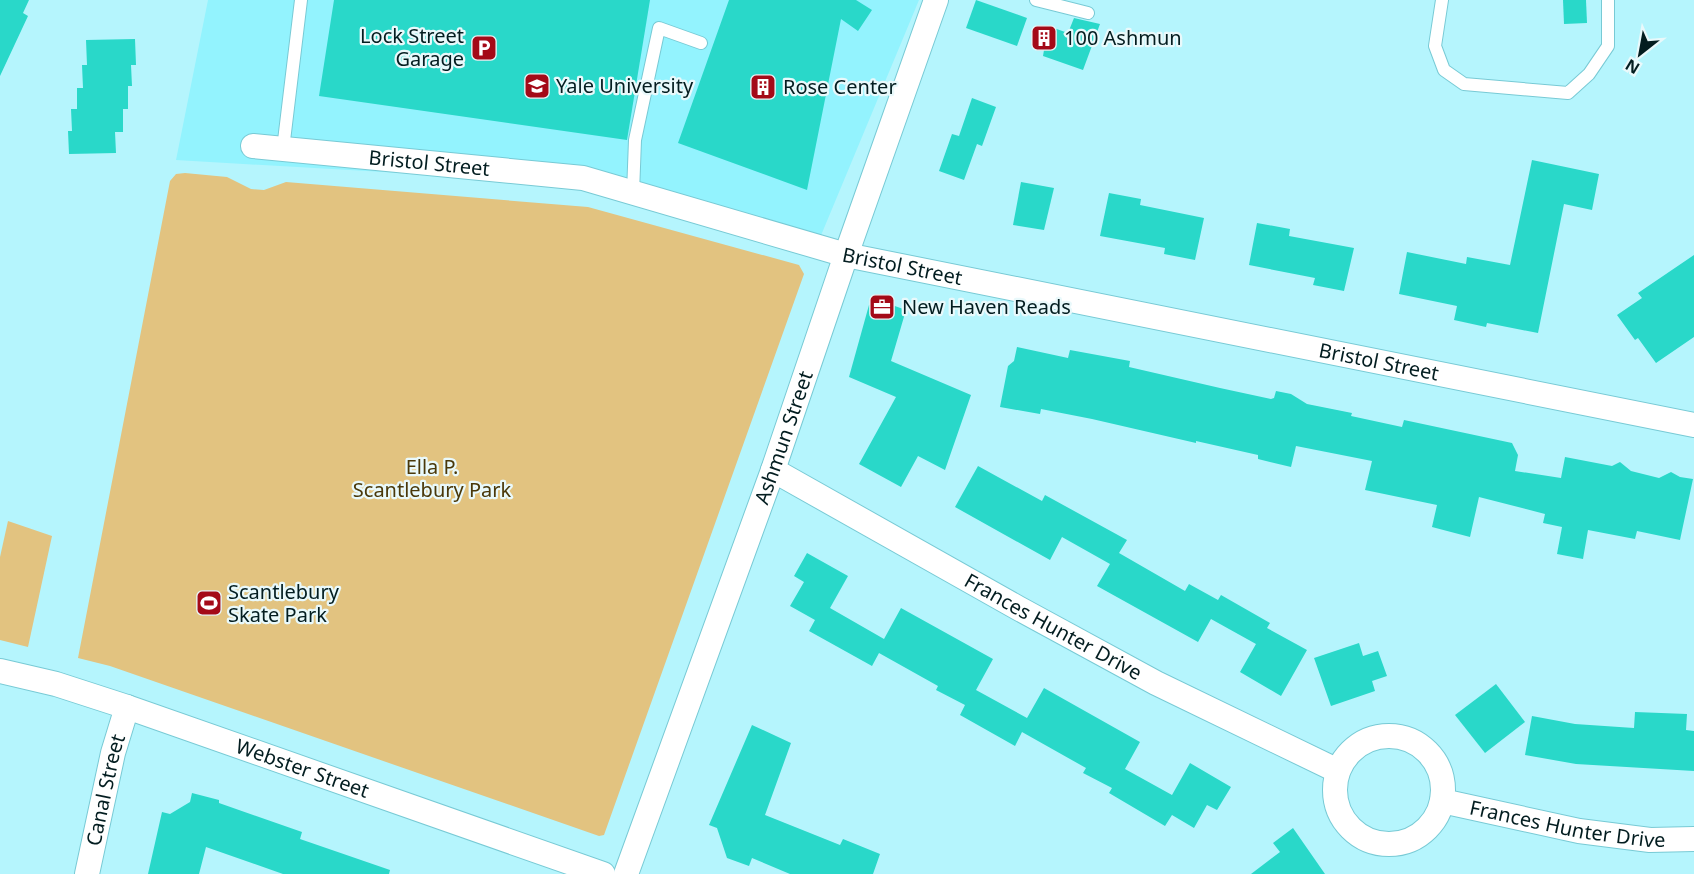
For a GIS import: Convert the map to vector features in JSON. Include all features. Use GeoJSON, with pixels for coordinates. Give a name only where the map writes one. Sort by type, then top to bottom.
{"type":"FeatureCollection","features":[{"type":"Feature","properties":{"kind":"street","name":"Ashmun Street"},"geometry":{"type":"LineString","coordinates":[[626,874],[773,470],[936,0]]}},
{"type":"Feature","properties":{"kind":"street","name":"Bristol Street"},"geometry":{"type":"LineString","coordinates":[[253,146],[583,178],[846,255],[1694,425]]}},
{"type":"Feature","properties":{"kind":"street","name":"Frances Hunter Drive"},"geometry":{"type":"LineString","coordinates":[[773,470],[1156,683],[1338,771]]}},
{"type":"Feature","properties":{"kind":"street","name":"Webster Street"},"geometry":{"type":"LineString","coordinates":[[0,671],[56,684],[127,707],[603,874]]}},
{"type":"Feature","properties":{"kind":"street","name":"Canal Street"},"geometry":{"type":"LineString","coordinates":[[87,874],[113,753],[127,707]]}},
{"type":"Feature","properties":{"kind":"street","name":"Frances Hunter Drive"},"geometry":{"type":"LineString","coordinates":[[1380,736],[1398,736],[1416,742],[1426,749],[1437,764],[1443,782],[1442,801],[1436,819],[1422,833],[1406,842],[1378,843],[1360,836],[1346,822],[1337,806],[1335,787],[1338,771],[1347,755],[1362,742],[1380,736]]}},
{"type":"Feature","properties":{"kind":"street","name":"Frances Hunter Drive"},"geometry":{"type":"LineString","coordinates":[[1442,801],[1579,831],[1650,840],[1694,839]]}},
{"type":"Feature","properties":{"kind":"lane"},"geometry":{"type":"LineString","coordinates":[[283,149],[301,0]]}},
{"type":"Feature","properties":{"kind":"lane"},"geometry":{"type":"LineString","coordinates":[[1036,0],[1088,13]]}},
{"type":"Feature","properties":{"kind":"lane"},"geometry":{"type":"LineString","coordinates":[[1442,0],[1435,46],[1444,70],[1464,84],[1568,93],[1589,74],[1608,46],[1608,0]]}},
{"type":"Feature","properties":{"kind":"lane"},"geometry":{"type":"LineString","coordinates":[[633,193],[635,140],[659,28],[701,44]]}},
{"type":"Feature","properties":{"kind":"shaded area","name":"Yale University"},"geometry":{"type":"Polygon","coordinates":[[[208,0],[919,0],[817,245],[590,184],[176,160],[208,0]]]}},
{"type":"Feature","properties":{"kind":"green space","name":"Ella P. Scantlebury Park"},"geometry":{"type":"Polygon","coordinates":[[[176,174],[227,177],[251,189],[264,190],[286,182],[588,207],[799,265],[804,274],[604,835],[599,836],[110,666],[78,658],[170,181],[176,174]]]}},
{"type":"Feature","properties":{"kind":"green space"},"geometry":{"type":"Polygon","coordinates":[[[8,521],[52,536],[28,647],[0,640],[0,557],[8,521]]]}},
{"type":"Feature","properties":{"kind":"building"},"geometry":{"type":"Polygon","coordinates":[[[0,0],[29,0],[23,13],[28,16],[0,76],[0,0]]]}},
{"type":"Feature","properties":{"kind":"building","name":"Lock Street Garage"},"geometry":{"type":"Polygon","coordinates":[[[334,0],[650,0],[627,140],[319,96],[334,0]]]}},
{"type":"Feature","properties":{"kind":"building","name":"Rose Center"},"geometry":{"type":"Polygon","coordinates":[[[729,0],[856,0],[872,10],[858,31],[841,19],[807,190],[678,143],[729,0]]]}},
{"type":"Feature","properties":{"kind":"building"},"geometry":{"type":"Polygon","coordinates":[[[976,0],[1027,18],[1017,46],[966,28],[976,0]]]}},
{"type":"Feature","properties":{"kind":"building"},"geometry":{"type":"Polygon","coordinates":[[[1563,0],[1586,0],[1587,23],[1564,24],[1563,0]]]}},
{"type":"Feature","properties":{"kind":"building"},"geometry":{"type":"Polygon","coordinates":[[[1074,18],[1100,24],[1083,70],[1043,56],[1048,26],[1068,33],[1074,18]]]}},
{"type":"Feature","properties":{"kind":"building"},"geometry":{"type":"Polygon","coordinates":[[[135,39],[136,65],[131,65],[132,86],[128,86],[128,109],[123,109],[123,132],[115,132],[116,153],[69,154],[68,131],[72,131],[71,109],[77,109],[77,88],[83,88],[82,65],[87,65],[86,40],[135,39]]]}},
{"type":"Feature","properties":{"kind":"building"},"geometry":{"type":"Polygon","coordinates":[[[972,98],[996,107],[982,146],[977,144],[964,180],[939,171],[952,134],[959,136],[972,98]]]}},
{"type":"Feature","properties":{"kind":"building"},"geometry":{"type":"Polygon","coordinates":[[[1532,160],[1599,174],[1592,210],[1564,204],[1538,333],[1487,323],[1486,327],[1454,320],[1457,306],[1399,294],[1407,252],[1466,264],[1467,257],[1510,265],[1532,160]]]}},
{"type":"Feature","properties":{"kind":"building"},"geometry":{"type":"Polygon","coordinates":[[[1021,182],[1054,188],[1044,230],[1013,225],[1021,182]]]}},
{"type":"Feature","properties":{"kind":"building"},"geometry":{"type":"Polygon","coordinates":[[[1109,193],[1141,199],[1140,205],[1204,218],[1195,260],[1164,254],[1165,248],[1100,236],[1109,193]]]}},
{"type":"Feature","properties":{"kind":"building"},"geometry":{"type":"Polygon","coordinates":[[[1257,223],[1290,229],[1289,236],[1354,248],[1344,291],[1313,285],[1315,278],[1249,265],[1257,223]]]}},
{"type":"Feature","properties":{"kind":"building"},"geometry":{"type":"Polygon","coordinates":[[[1694,255],[1694,337],[1656,363],[1617,315],[1642,298],[1638,293],[1694,255]]]}},
{"type":"Feature","properties":{"kind":"building"},"geometry":{"type":"Polygon","coordinates":[[[878,300],[906,310],[891,361],[971,395],[945,470],[918,456],[901,487],[859,464],[896,397],[849,377],[869,305],[878,300]]]}},
{"type":"Feature","properties":{"kind":"building"},"geometry":{"type":"Polygon","coordinates":[[[1017,347],[1068,358],[1070,350],[1130,361],[1129,367],[1271,399],[1274,398],[1276,391],[1291,394],[1307,404],[1352,413],[1351,416],[1402,427],[1404,420],[1512,443],[1518,455],[1515,471],[1561,478],[1565,457],[1612,466],[1620,462],[1631,471],[1659,478],[1671,472],[1680,477],[1693,479],[1680,540],[1637,531],[1635,539],[1588,530],[1583,559],[1557,554],[1562,527],[1543,523],[1545,514],[1479,497],[1470,537],[1432,527],[1437,505],[1365,490],[1372,461],[1296,446],[1291,467],[1258,459],[1258,455],[1092,419],[1041,409],[1040,414],[1000,407],[1008,366],[1014,361],[1017,347]]]}},
{"type":"Feature","properties":{"kind":"building"},"geometry":{"type":"Polygon","coordinates":[[[978,466],[1042,501],[1045,495],[1127,540],[1119,553],[1185,591],[1189,584],[1218,600],[1221,595],[1270,623],[1267,628],[1307,650],[1281,696],[1240,672],[1256,644],[1211,619],[1198,642],[1097,586],[1110,564],[1062,537],[1050,560],[955,507],[978,466]]]}},
{"type":"Feature","properties":{"kind":"building"},"geometry":{"type":"Polygon","coordinates":[[[807,553],[848,576],[830,608],[884,639],[901,608],[993,659],[976,690],[1027,718],[1044,688],[1140,742],[1125,769],[1172,795],[1190,763],[1231,787],[1217,810],[1207,805],[1194,828],[1172,815],[1165,826],[1109,793],[1112,788],[1083,773],[1086,768],[1022,732],[1015,746],[960,715],[965,705],[936,690],[938,686],[879,653],[872,666],[809,631],[815,620],[790,606],[804,582],[794,576],[807,553]]]}},
{"type":"Feature","properties":{"kind":"building"},"geometry":{"type":"Polygon","coordinates":[[[1359,643],[1363,656],[1378,651],[1387,676],[1372,681],[1375,691],[1331,706],[1314,658],[1359,643]]]}},
{"type":"Feature","properties":{"kind":"building"},"geometry":{"type":"Polygon","coordinates":[[[1496,684],[1525,722],[1485,753],[1455,715],[1496,684]]]}},
{"type":"Feature","properties":{"kind":"building"},"geometry":{"type":"Polygon","coordinates":[[[1635,712],[1687,714],[1686,730],[1694,731],[1694,771],[1576,764],[1525,755],[1532,716],[1575,724],[1634,728],[1635,712]]]}},
{"type":"Feature","properties":{"kind":"building"},"geometry":{"type":"Polygon","coordinates":[[[752,725],[791,743],[765,815],[840,845],[843,839],[880,854],[873,874],[790,874],[752,858],[749,866],[727,858],[717,828],[709,825],[752,725]]]}},
{"type":"Feature","properties":{"kind":"building"},"geometry":{"type":"Polygon","coordinates":[[[192,793],[219,800],[219,803],[302,832],[300,839],[390,870],[389,874],[283,874],[206,847],[199,874],[148,874],[162,812],[170,814],[190,802],[192,793]]]}},
{"type":"Feature","properties":{"kind":"building"},"geometry":{"type":"Polygon","coordinates":[[[1293,828],[1325,874],[1251,874],[1280,852],[1273,843],[1293,828]]]}},
{"type":"Feature","properties":{"kind":"place","name":"100 Ashmun"},"geometry":{"type":"Point","coordinates":[1044,38]}},
{"type":"Feature","properties":{"kind":"place","name":"Lock Street Garage"},"geometry":{"type":"Point","coordinates":[484,48]}},
{"type":"Feature","properties":{"kind":"place","name":"Yale University"},"geometry":{"type":"Point","coordinates":[537,86]}},
{"type":"Feature","properties":{"kind":"place","name":"Rose Center"},"geometry":{"type":"Point","coordinates":[763,87]}},
{"type":"Feature","properties":{"kind":"place","name":"New Haven Reads"},"geometry":{"type":"Point","coordinates":[882,307]}},
{"type":"Feature","properties":{"kind":"place","name":"Scantlebury Skate Park"},"geometry":{"type":"Point","coordinates":[209,603]}}]}
